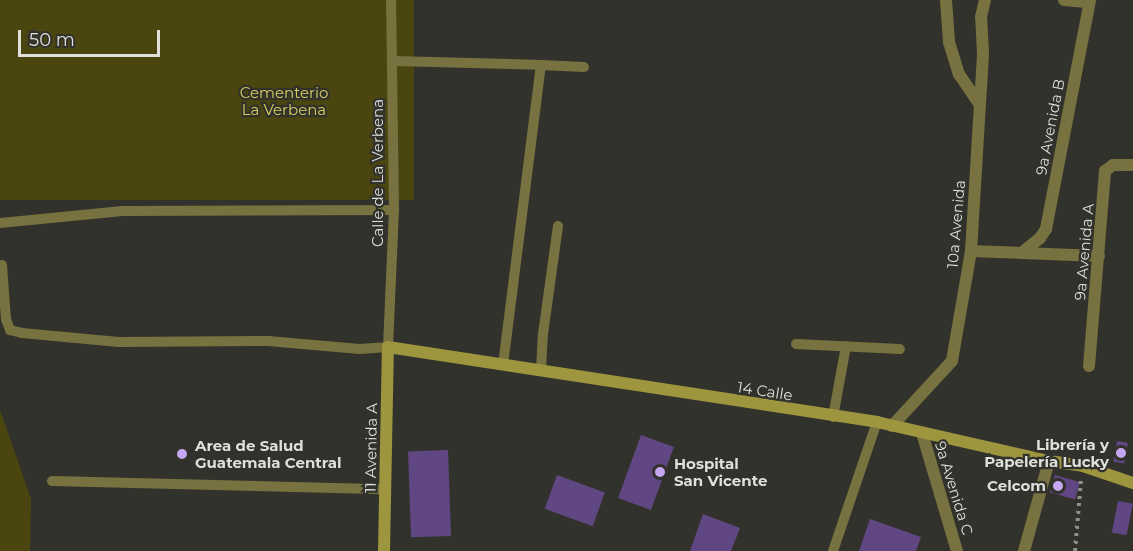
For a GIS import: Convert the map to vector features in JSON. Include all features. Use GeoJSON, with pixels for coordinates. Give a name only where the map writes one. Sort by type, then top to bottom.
{"type":"FeatureCollection","features":[{"type":"Feature","properties":{"kind":"street"},"geometry":{"type":"LineString","coordinates":[[946,0],[949,42],[959,75],[980,105]]}},
{"type":"Feature","properties":{"kind":"street","name":"10a Avenida"},"geometry":{"type":"LineString","coordinates":[[892,426],[952,361],[971,251],[983,53],[981,17],[985,0]]}},
{"type":"Feature","properties":{"kind":"street"},"geometry":{"type":"LineString","coordinates":[[1064,0],[1090,1]]}},
{"type":"Feature","properties":{"kind":"street","name":"9a Avenida B"},"geometry":{"type":"LineString","coordinates":[[1024,251],[1040,238],[1046,228],[1090,1]]}},
{"type":"Feature","properties":{"kind":"street","name":"9a Avenida A"},"geometry":{"type":"LineString","coordinates":[[1089,366],[1105,171],[1113,165],[1133,165]]}},
{"type":"Feature","properties":{"kind":"street"},"geometry":{"type":"LineString","coordinates":[[971,251],[1024,251],[1099,256]]}},
{"type":"Feature","properties":{"kind":"street","name":"14 Calle"},"geometry":{"type":"LineString","coordinates":[[388,347],[877,422],[1049,461],[1083,466],[1133,483]]}},
{"type":"Feature","properties":{"kind":"street","name":"11 Avenida A"},"geometry":{"type":"LineString","coordinates":[[384,551],[388,347]]}},
{"type":"Feature","properties":{"kind":"street","name":"9a Avenida C"},"geometry":{"type":"LineString","coordinates":[[922,433],[957,551]]}},
{"type":"Feature","properties":{"kind":"street"},"geometry":{"type":"LineString","coordinates":[[1024,551],[1049,461]]}},
{"type":"Feature","properties":{"kind":"lane","name":"Calle de La Verbena"},"geometry":{"type":"LineString","coordinates":[[388,347],[394,210],[391,0]]}},
{"type":"Feature","properties":{"kind":"lane"},"geometry":{"type":"LineString","coordinates":[[393,61],[584,67]]}},
{"type":"Feature","properties":{"kind":"lane"},"geometry":{"type":"LineString","coordinates":[[503,365],[541,65]]}},
{"type":"Feature","properties":{"kind":"lane"},"geometry":{"type":"LineString","coordinates":[[0,223],[122,211],[394,210]]}},
{"type":"Feature","properties":{"kind":"lane"},"geometry":{"type":"LineString","coordinates":[[541,370],[543,334],[558,226]]}},
{"type":"Feature","properties":{"kind":"lane"},"geometry":{"type":"LineString","coordinates":[[2,265],[6,318],[10,330],[22,333],[119,342],[268,341],[360,349],[388,347]]}},
{"type":"Feature","properties":{"kind":"lane"},"geometry":{"type":"LineString","coordinates":[[796,344],[900,350]]}},
{"type":"Feature","properties":{"kind":"lane"},"geometry":{"type":"LineString","coordinates":[[833,417],[846,346]]}},
{"type":"Feature","properties":{"kind":"lane"},"geometry":{"type":"LineString","coordinates":[[833,551],[877,422]]}},
{"type":"Feature","properties":{"kind":"lane"},"geometry":{"type":"LineString","coordinates":[[52,481],[385,489]]}},
{"type":"Feature","properties":{"kind":"path"},"geometry":{"type":"LineString","coordinates":[[1075,551],[1083,466]]}},
{"type":"Feature","properties":{"kind":"green space","name":"Cementerio La Verbena"},"geometry":{"type":"Polygon","coordinates":[[[0,0],[414,0],[414,200],[0,200],[0,0]]]}},
{"type":"Feature","properties":{"kind":"green space"},"geometry":{"type":"Polygon","coordinates":[[[0,410],[31,499],[30,551],[0,551],[0,410]]]}},
{"type":"Feature","properties":{"kind":"building"},"geometry":{"type":"Polygon","coordinates":[[[641,435],[674,447],[651,510],[618,498],[641,435]]]}},
{"type":"Feature","properties":{"kind":"building","name":"Librería y Papelería Lucky"},"geometry":{"type":"Polygon","coordinates":[[[1117,441],[1128,443],[1124,464],[1113,462],[1117,441]]]}},
{"type":"Feature","properties":{"kind":"building"},"geometry":{"type":"Polygon","coordinates":[[[448,450],[451,536],[411,537],[408,451],[448,450]]]}},
{"type":"Feature","properties":{"kind":"building"},"geometry":{"type":"Polygon","coordinates":[[[557,475],[605,492],[593,526],[545,509],[557,475]]]}},
{"type":"Feature","properties":{"kind":"building"},"geometry":{"type":"Polygon","coordinates":[[[1055,475],[1080,482],[1075,499],[1050,492],[1055,475]]]}},
{"type":"Feature","properties":{"kind":"building"},"geometry":{"type":"Polygon","coordinates":[[[1118,501],[1133,504],[1127,535],[1112,532],[1118,501]]]}},
{"type":"Feature","properties":{"kind":"building"},"geometry":{"type":"Polygon","coordinates":[[[703,514],[740,528],[731,551],[690,551],[703,514]]]}},
{"type":"Feature","properties":{"kind":"building"},"geometry":{"type":"Polygon","coordinates":[[[870,519],[921,537],[916,551],[859,551],[870,519]]]}},
{"type":"Feature","properties":{"kind":"place","name":"Librería y Papelería Lucky"},"geometry":{"type":"Point","coordinates":[1121,453]}},
{"type":"Feature","properties":{"kind":"place","name":"Area de Salud Guatemala Central"},"geometry":{"type":"Point","coordinates":[182,454]}},
{"type":"Feature","properties":{"kind":"place","name":"Hospital San Vicente"},"geometry":{"type":"Point","coordinates":[660,472]}},
{"type":"Feature","properties":{"kind":"place","name":"Celcom"},"geometry":{"type":"Point","coordinates":[1058,486]}}]}
